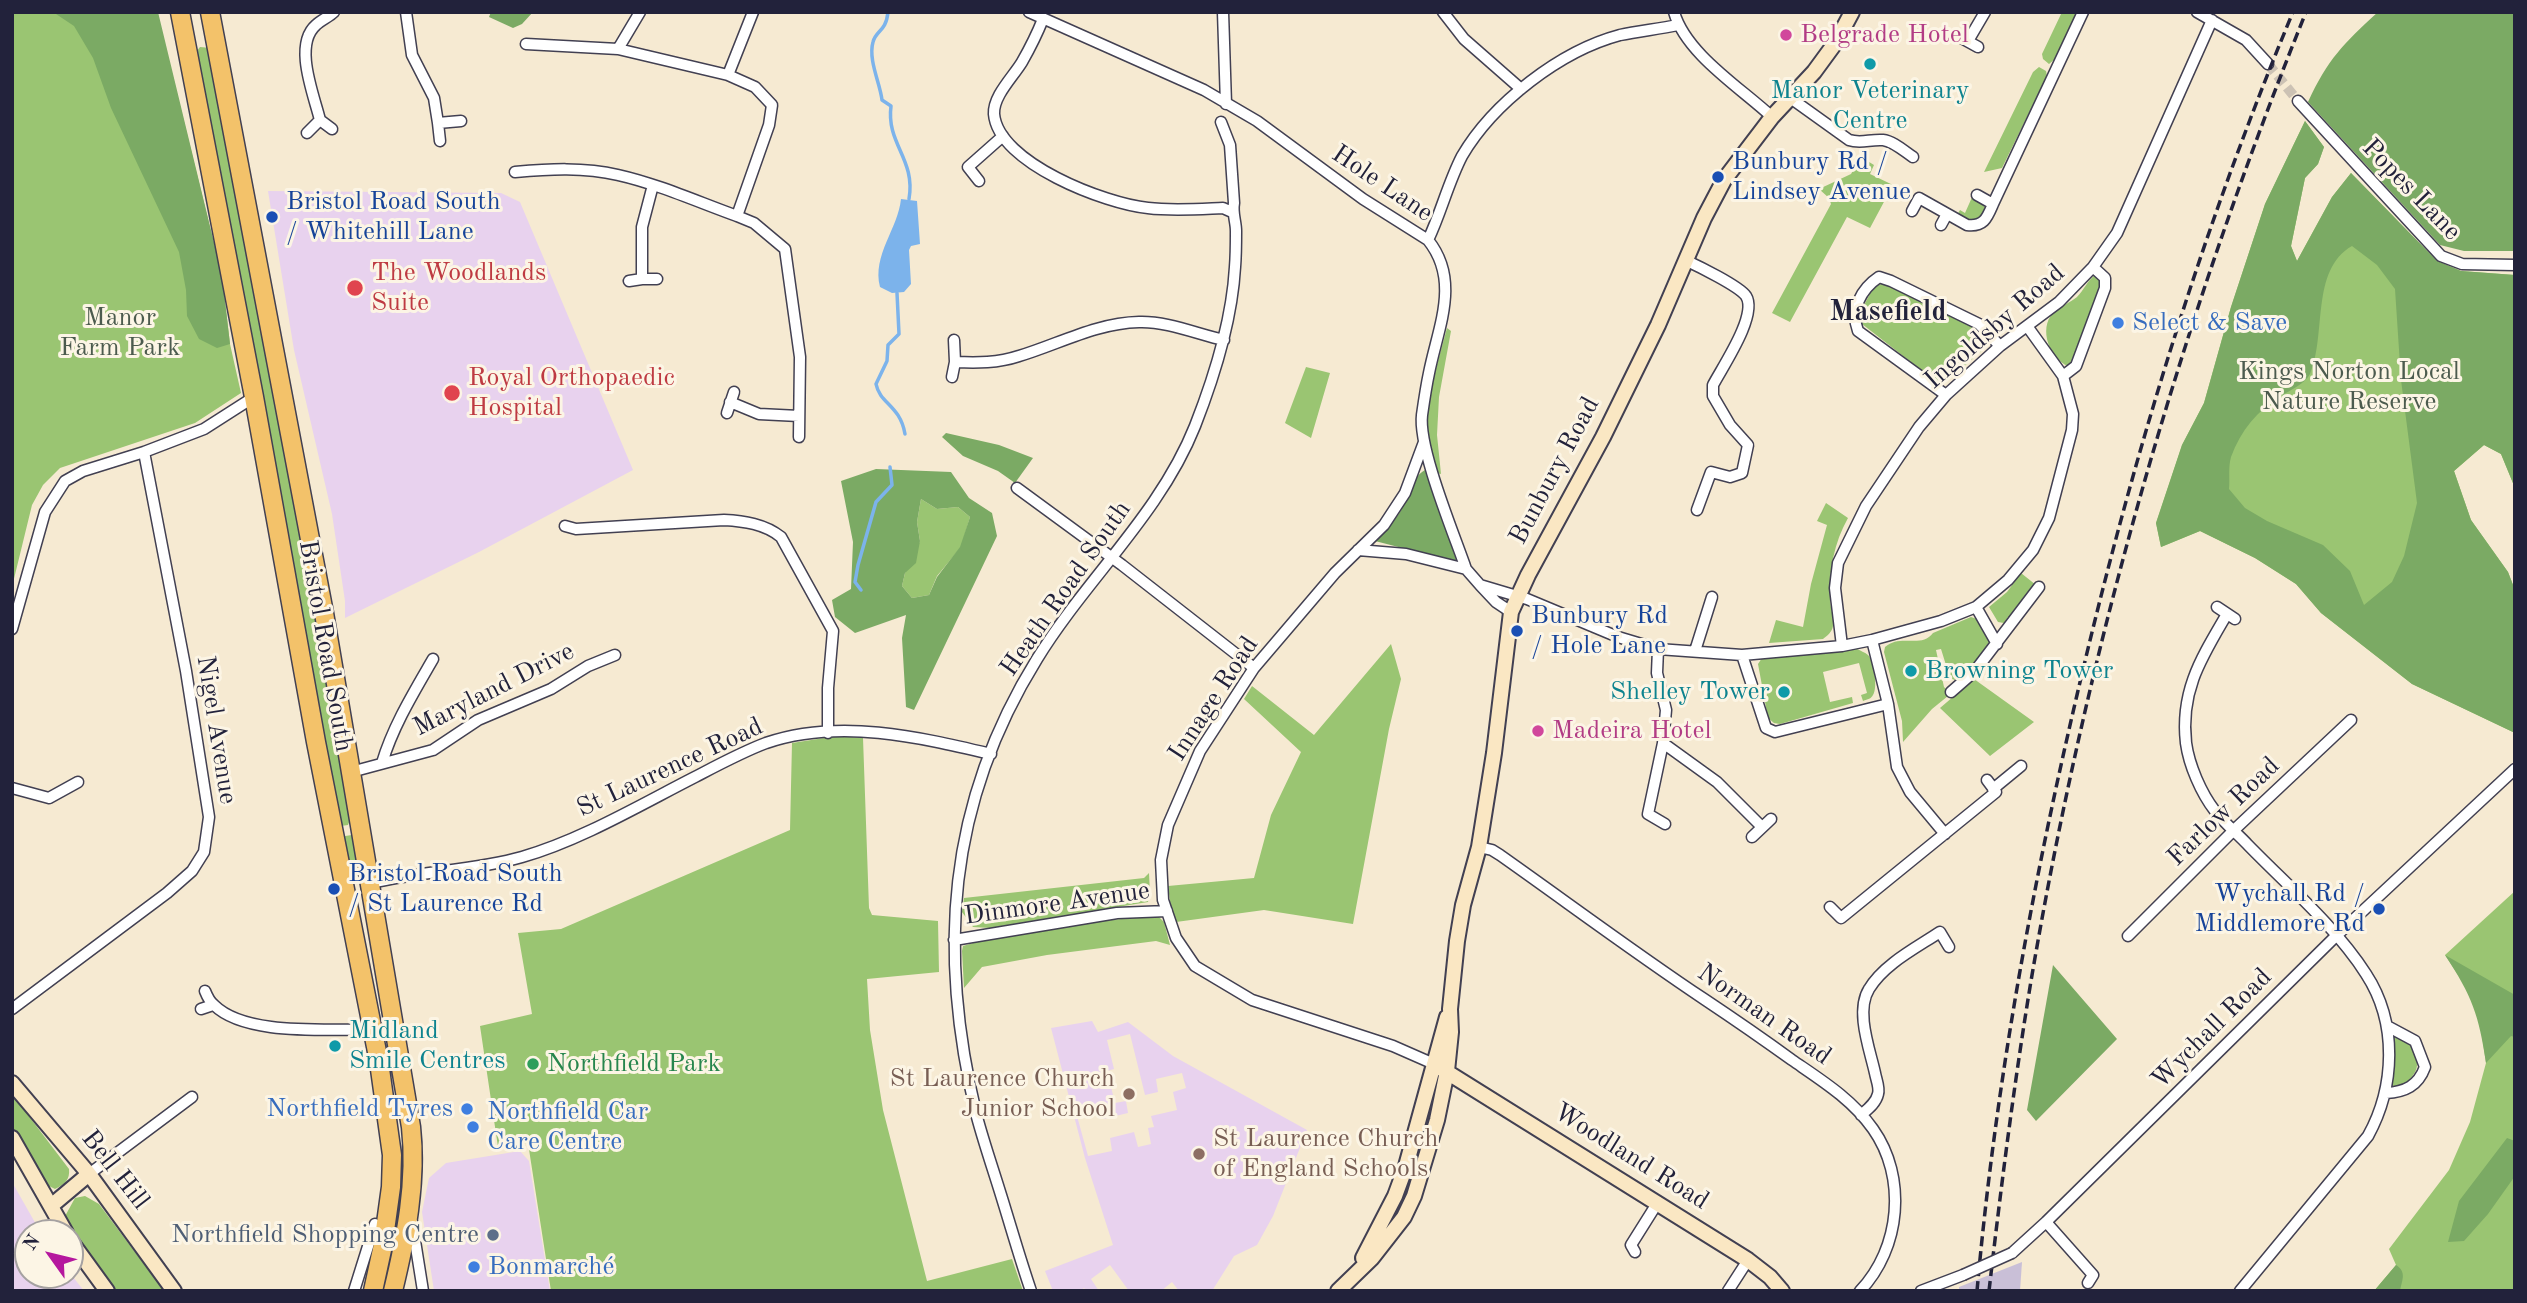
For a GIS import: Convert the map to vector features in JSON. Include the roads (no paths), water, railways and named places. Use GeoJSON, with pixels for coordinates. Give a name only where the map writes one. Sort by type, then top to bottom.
{"type":"FeatureCollection","features":[{"type":"Feature","properties":{"kind":"highway","name":"Bristol Road South"},"geometry":{"type":"LineString","coordinates":[[180,12],[254,397],[302,670],[373,1031],[392,1155],[390,1199],[373,1291]]}},
{"type":"Feature","properties":{"kind":"highway","name":"Bristol Road South"},"geometry":{"type":"LineString","coordinates":[[210,12],[324,613],[411,1127],[413,1160],[410,1204],[393,1291]]}},
{"type":"Feature","properties":{"kind":"highway"},"geometry":{"type":"LineString","coordinates":[[185,36],[214,31]]}},
{"type":"Feature","properties":{"kind":"highway"},"geometry":{"type":"LineString","coordinates":[[333,830],[346,832],[360,817]]}},
{"type":"Feature","properties":{"kind":"highway"},"geometry":{"type":"LineString","coordinates":[[344,887],[371,883]]}},
{"type":"Feature","properties":{"kind":"main road","name":"Bunbury Road"},"geometry":{"type":"LineString","coordinates":[[1338,1291],[1390,1237],[1414,1196],[1437,1120],[1441,1068],[1451,1032],[1450,1009],[1463,905],[1479,848],[1511,612],[1658,325],[1704,218],[1724,180],[1772,117],[1819,65],[1836,42],[1852,12]]}},
{"type":"Feature","properties":{"kind":"main road","name":"Woodland Road"},"geometry":{"type":"LineString","coordinates":[[1441,1068],[1748,1260],[1782,1291]]}},
{"type":"Feature","properties":{"kind":"main road","name":"Bell Hill"},"geometry":{"type":"LineString","coordinates":[[12,1083],[89,1174],[174,1291]]}},
{"type":"Feature","properties":{"kind":"main road"},"geometry":{"type":"LineString","coordinates":[[12,1138],[58,1219]]}},
{"type":"Feature","properties":{"kind":"main road"},"geometry":{"type":"LineString","coordinates":[[51,1206],[89,1174]]}},
{"type":"Feature","properties":{"kind":"main road"},"geometry":{"type":"LineString","coordinates":[[84,1259],[107,1291]]}},
{"type":"Feature","properties":{"kind":"street"},"geometry":{"type":"LineString","coordinates":[[332,129],[320,120],[308,77],[305,50],[308,35],[316,24],[334,12]]}},
{"type":"Feature","properties":{"kind":"street"},"geometry":{"type":"LineString","coordinates":[[406,12],[412,55],[434,98],[440,141]]}},
{"type":"Feature","properties":{"kind":"street"},"geometry":{"type":"LineString","coordinates":[[618,49],[640,12]]}},
{"type":"Feature","properties":{"kind":"street"},"geometry":{"type":"LineString","coordinates":[[728,75],[753,12]]}},
{"type":"Feature","properties":{"kind":"street","name":"Hole Lane"},"geometry":{"type":"LineString","coordinates":[[1029,12],[1204,90],[1257,121],[1363,199],[1428,240],[1436,250],[1445,272],[1446,299],[1423,407],[1424,442],[1466,569],[1496,602],[1511,612]]}},
{"type":"Feature","properties":{"kind":"street"},"geometry":{"type":"LineString","coordinates":[[1223,12],[1226,104]]}},
{"type":"Feature","properties":{"kind":"street"},"geometry":{"type":"LineString","coordinates":[[1443,12],[1464,39],[1521,89]]}},
{"type":"Feature","properties":{"kind":"street"},"geometry":{"type":"LineString","coordinates":[[1674,12],[1678,25],[1709,61],[1772,117]]}},
{"type":"Feature","properties":{"kind":"street"},"geometry":{"type":"LineString","coordinates":[[1978,47],[1963,38],[1985,12]]}},
{"type":"Feature","properties":{"kind":"street"},"geometry":{"type":"LineString","coordinates":[[1912,211],[1919,198],[1967,225],[1975,226],[1986,220],[2083,12]]}},
{"type":"Feature","properties":{"kind":"street"},"geometry":{"type":"LineString","coordinates":[[2197,12],[2246,40],[2268,64]]}},
{"type":"Feature","properties":{"kind":"street"},"geometry":{"type":"LineString","coordinates":[[1043,19],[995,107],[997,126],[1003,136],[1034,164],[1097,197],[1149,209],[1223,208],[1232,212]]}},
{"type":"Feature","properties":{"kind":"street","name":"Ingoldsby Road"},"geometry":{"type":"LineString","coordinates":[[1842,646],[1835,588],[1838,563],[1844,546],[1866,506],[1919,427],[1946,395],[2000,346],[2059,302],[2093,267],[2118,233],[2212,20]]}},
{"type":"Feature","properties":{"kind":"street"},"geometry":{"type":"LineString","coordinates":[[1428,240],[1463,155],[1494,114],[1521,89],[1556,64],[1591,46],[1620,35],[1678,25]]}},
{"type":"Feature","properties":{"kind":"street"},"geometry":{"type":"LineString","coordinates":[[526,44],[618,49],[728,75],[755,87],[772,105],[769,125],[737,216]]}},
{"type":"Feature","properties":{"kind":"street"},"geometry":{"type":"LineString","coordinates":[[1789,97],[1849,140],[1858,143],[1881,140],[1913,156]]}},
{"type":"Feature","properties":{"kind":"street","name":"Popes Lane"},"geometry":{"type":"LineString","coordinates":[[2298,101],[2441,256],[2462,264],[2515,265]]}},
{"type":"Feature","properties":{"kind":"street"},"geometry":{"type":"LineString","coordinates":[[307,133],[320,120]]}},
{"type":"Feature","properties":{"kind":"street"},"geometry":{"type":"LineString","coordinates":[[438,123],[461,121]]}},
{"type":"Feature","properties":{"kind":"street","name":"Heath Road South"},"geometry":{"type":"LineString","coordinates":[[1031,1291],[978,1118],[965,1060],[954,940],[962,847],[975,797],[991,754],[1003,724],[1037,658],[1113,559],[1172,473],[1194,429],[1224,340],[1235,269],[1236,229],[1232,212],[1234,203],[1230,145],[1221,122]]}},
{"type":"Feature","properties":{"kind":"street"},"geometry":{"type":"LineString","coordinates":[[979,181],[968,167],[1003,136]]}},
{"type":"Feature","properties":{"kind":"street"},"geometry":{"type":"LineString","coordinates":[[515,172],[551,169],[619,175],[754,223],[785,249],[800,357],[799,437]]}},
{"type":"Feature","properties":{"kind":"street"},"geometry":{"type":"LineString","coordinates":[[642,279],[642,227],[653,185]]}},
{"type":"Feature","properties":{"kind":"street"},"geometry":{"type":"LineString","coordinates":[[1977,195],[1993,204]]}},
{"type":"Feature","properties":{"kind":"street"},"geometry":{"type":"LineString","coordinates":[[1941,225],[1947,214]]}},
{"type":"Feature","properties":{"kind":"street"},"geometry":{"type":"LineString","coordinates":[[1685,260],[1744,293],[1750,305],[1748,319],[1713,385],[1713,396],[1730,425],[1748,445],[1747,460],[1742,473],[1730,477],[1711,472],[1697,510]]}},
{"type":"Feature","properties":{"kind":"street","name":"Ingoldsby Road"},"geometry":{"type":"LineString","coordinates":[[2063,376],[2076,366],[2105,288],[2105,278],[2093,267]]}},
{"type":"Feature","properties":{"kind":"street"},"geometry":{"type":"LineString","coordinates":[[1946,395],[1858,331],[1853,318],[1868,284],[1879,277],[1891,281],[1979,324],[2000,346]]}},
{"type":"Feature","properties":{"kind":"street"},"geometry":{"type":"LineString","coordinates":[[629,281],[657,279]]}},
{"type":"Feature","properties":{"kind":"street"},"geometry":{"type":"LineString","coordinates":[[955,362],[980,363],[1010,359],[1086,331],[1138,322],[1160,324],[1224,340]]}},
{"type":"Feature","properties":{"kind":"street"},"geometry":{"type":"LineString","coordinates":[[1480,585],[1518,597],[1618,637],[1658,649],[1742,655],[1842,646],[1872,640],[1941,621],[1976,607],[2008,580],[2027,557],[2049,518],[2072,430],[2073,414],[2063,376],[2027,326]]}},
{"type":"Feature","properties":{"kind":"street"},"geometry":{"type":"LineString","coordinates":[[951,377],[955,362],[954,340]]}},
{"type":"Feature","properties":{"kind":"street"},"geometry":{"type":"LineString","coordinates":[[12,629],[45,512],[65,481],[83,471],[145,452],[204,429],[254,397]]}},
{"type":"Feature","properties":{"kind":"street"},"geometry":{"type":"LineString","coordinates":[[730,402],[759,414],[799,416]]}},
{"type":"Feature","properties":{"kind":"street","name":"Innage Road"},"geometry":{"type":"LineString","coordinates":[[1424,442],[1405,493],[1384,525],[1297,616],[1254,668],[1200,751],[1168,825],[1161,860],[1163,900],[1176,938],[1195,966],[1252,1000],[1393,1046],[1441,1068]]}},
{"type":"Feature","properties":{"kind":"street","name":"Nigel Avenue"},"geometry":{"type":"LineString","coordinates":[[12,1009],[167,892],[192,871],[204,852],[209,817],[186,671],[145,452]]}},
{"type":"Feature","properties":{"kind":"street"},"geometry":{"type":"LineString","coordinates":[[1017,488],[1254,668]]}},
{"type":"Feature","properties":{"kind":"street"},"geometry":{"type":"LineString","coordinates":[[565,526],[576,529],[724,520],[771,529],[781,537],[833,631],[828,688],[828,733]]}},
{"type":"Feature","properties":{"kind":"street"},"geometry":{"type":"LineString","coordinates":[[1358,550],[1406,554],[1466,569]]}},
{"type":"Feature","properties":{"kind":"street"},"geometry":{"type":"LineString","coordinates":[[1951,692],[1975,671],[2039,587]]}},
{"type":"Feature","properties":{"kind":"street"},"geometry":{"type":"LineString","coordinates":[[1695,651],[1712,597]]}},
{"type":"Feature","properties":{"kind":"street"},"geometry":{"type":"LineString","coordinates":[[1976,607],[1997,644]]}},
{"type":"Feature","properties":{"kind":"street"},"geometry":{"type":"LineString","coordinates":[[2217,607],[2231,617],[2197,664],[2189,694],[2186,744],[2202,789],[2215,811],[2336,936],[2367,976],[2385,1015],[2389,1079],[2378,1119],[2353,1157],[2239,1291]]}},
{"type":"Feature","properties":{"kind":"street"},"geometry":{"type":"LineString","coordinates":[[1872,640],[1888,704],[1897,767],[1910,792],[1945,834]]}},
{"type":"Feature","properties":{"kind":"street"},"geometry":{"type":"LineString","coordinates":[[1658,649],[1657,673],[1666,710],[1663,743],[1648,814],[1665,824]]}},
{"type":"Feature","properties":{"kind":"street","name":"Maryland Drive"},"geometry":{"type":"LineString","coordinates":[[351,772],[433,750],[478,720],[551,689],[588,666],[615,655]]}},
{"type":"Feature","properties":{"kind":"street"},"geometry":{"type":"LineString","coordinates":[[1742,655],[1766,728],[1775,732],[1888,704]]}},
{"type":"Feature","properties":{"kind":"street"},"geometry":{"type":"LineString","coordinates":[[382,762],[408,703],[433,659]]}},
{"type":"Feature","properties":{"kind":"street","name":"Farlow Road"},"geometry":{"type":"LineString","coordinates":[[2128,936],[2234,830],[2351,720]]}},
{"type":"Feature","properties":{"kind":"street","name":"St Laurence Road"},"geometry":{"type":"LineString","coordinates":[[371,883],[390,877],[521,857],[616,817],[727,760],[767,743],[795,736],[871,731],[904,735],[991,754]]}},
{"type":"Feature","properties":{"kind":"street"},"geometry":{"type":"LineString","coordinates":[[1663,743],[1717,782],[1762,827]]}},
{"type":"Feature","properties":{"kind":"street"},"geometry":{"type":"LineString","coordinates":[[1830,907],[1841,918],[1996,792],[1990,784],[2021,766]]}},
{"type":"Feature","properties":{"kind":"street","name":"Wychall Road"},"geometry":{"type":"LineString","coordinates":[[1921,1291],[2012,1253],[2336,936],[2515,769]]}},
{"type":"Feature","properties":{"kind":"street"},"geometry":{"type":"LineString","coordinates":[[12,788],[49,798],[78,782]]}},
{"type":"Feature","properties":{"kind":"street"},"geometry":{"type":"LineString","coordinates":[[1752,837],[1771,819]]}},
{"type":"Feature","properties":{"kind":"street","name":"Norman Road"},"geometry":{"type":"LineString","coordinates":[[1479,848],[1500,855],[1835,1090],[1861,1115],[1872,1128],[1891,1167],[1896,1195],[1894,1223],[1888,1243],[1877,1268],[1860,1291]]}},
{"type":"Feature","properties":{"kind":"street","name":"Dinmore Avenue"},"geometry":{"type":"LineString","coordinates":[[954,940],[1117,913],[1167,911]]}},
{"type":"Feature","properties":{"kind":"street"},"geometry":{"type":"LineString","coordinates":[[1861,1115],[1872,1105],[1879,1093],[1865,1020],[1864,1000],[1868,990],[1905,955],[1940,932],[1949,947]]}},
{"type":"Feature","properties":{"kind":"street"},"geometry":{"type":"LineString","coordinates":[[205,992],[213,1005],[227,1015],[258,1024],[305,1031],[373,1031]]}},
{"type":"Feature","properties":{"kind":"street"},"geometry":{"type":"LineString","coordinates":[[201,1009],[213,1005]]}},
{"type":"Feature","properties":{"kind":"street"},"geometry":{"type":"LineString","coordinates":[[2386,1093],[2407,1091],[2420,1078],[2425,1067],[2415,1041],[2387,1026]]}},
{"type":"Feature","properties":{"kind":"street"},"geometry":{"type":"LineString","coordinates":[[89,1174],[192,1097]]}},
{"type":"Feature","properties":{"kind":"street"},"geometry":{"type":"LineString","coordinates":[[1630,1247],[1658,1202]]}},
{"type":"Feature","properties":{"kind":"street","name":"Bristol Road South"},"geometry":{"type":"LineString","coordinates":[[410,1204],[423,1291]]}},
{"type":"Feature","properties":{"kind":"street"},"geometry":{"type":"LineString","coordinates":[[2046,1222],[2093,1275],[2088,1283]]}},
{"type":"Feature","properties":{"kind":"street"},"geometry":{"type":"LineString","coordinates":[[354,1291],[375,1224]]}},
{"type":"Feature","properties":{"kind":"street"},"geometry":{"type":"LineString","coordinates":[[1728,1291],[1748,1260]]}},
{"type":"Feature","properties":{"kind":"water"},"geometry":{"type":"Polygon","coordinates":[[[901,199],[917,201],[920,244],[911,246],[909,250],[911,284],[904,292],[892,293],[880,287],[879,264],[901,199]]]}},
{"type":"Feature","properties":{"kind":"waterway"},"geometry":{"type":"LineString","coordinates":[[888,12],[885,23],[873,42],[872,56],[882,100],[891,106],[893,131],[908,173],[909,199]]}},
{"type":"Feature","properties":{"kind":"waterway"},"geometry":{"type":"LineString","coordinates":[[897,293],[899,334],[888,345],[887,361],[876,384],[878,391],[899,417],[905,434]]}},
{"type":"Feature","properties":{"kind":"waterway"},"geometry":{"type":"LineString","coordinates":[[861,590],[855,582],[858,565],[876,502],[892,485],[890,467]]}},
{"type":"Feature","properties":{"kind":"tunnel"},"geometry":{"type":"LineString","coordinates":[[2268,64],[2298,101]]}},
{"type":"Feature","properties":{"kind":"railway"},"geometry":{"type":"LineString","coordinates":[[1977,1291],[2004,1066],[2030,917],[2060,769],[2098,608],[2145,435],[2198,264],[2293,12]]}},
{"type":"Feature","properties":{"kind":"railway"},"geometry":{"type":"LineString","coordinates":[[1989,1291],[2031,981],[2054,857],[2109,611],[2178,368],[2260,130],[2306,12]]}},
{"type":"Feature","properties":{"kind":"place","name":"Belgrade Hotel"},"geometry":{"type":"Point","coordinates":[1786,35]}},
{"type":"Feature","properties":{"kind":"place","name":"Manor Veterinary Centre"},"geometry":{"type":"Point","coordinates":[1870,64]}},
{"type":"Feature","properties":{"kind":"place","name":"Bunbury Rd / Lindsey Avenue"},"geometry":{"type":"Point","coordinates":[1718,177]}},
{"type":"Feature","properties":{"kind":"place","name":"Bristol Road South / Whitehill Lane"},"geometry":{"type":"Point","coordinates":[272,217]}},
{"type":"Feature","properties":{"kind":"place","name":"The Woodlands Suite"},"geometry":{"type":"Point","coordinates":[355,288]}},
{"type":"Feature","properties":{"kind":"place","name":"Select & Save"},"geometry":{"type":"Point","coordinates":[2118,323]}},
{"type":"Feature","properties":{"kind":"place","name":"Royal Orthopaedic Hospital"},"geometry":{"type":"Point","coordinates":[452,393]}},
{"type":"Feature","properties":{"kind":"place","name":"Bunbury Rd / Hole Lane"},"geometry":{"type":"Point","coordinates":[1517,631]}},
{"type":"Feature","properties":{"kind":"place","name":"Browning Tower"},"geometry":{"type":"Point","coordinates":[1911,671]}},
{"type":"Feature","properties":{"kind":"place","name":"Shelley Tower"},"geometry":{"type":"Point","coordinates":[1784,692]}},
{"type":"Feature","properties":{"kind":"place","name":"Madeira Hotel"},"geometry":{"type":"Point","coordinates":[1538,731]}},
{"type":"Feature","properties":{"kind":"place","name":"Bristol Road South / St Laurence Rd"},"geometry":{"type":"Point","coordinates":[334,889]}},
{"type":"Feature","properties":{"kind":"place","name":"Wychall Rd / Middlemore Rd"},"geometry":{"type":"Point","coordinates":[2379,909]}},
{"type":"Feature","properties":{"kind":"place","name":"Midland Smile Centres"},"geometry":{"type":"Point","coordinates":[335,1046]}},
{"type":"Feature","properties":{"kind":"place","name":"Northfield Park"},"geometry":{"type":"Point","coordinates":[533,1064]}},
{"type":"Feature","properties":{"kind":"place","name":"St Laurence Church Junior School"},"geometry":{"type":"Point","coordinates":[1129,1094]}},
{"type":"Feature","properties":{"kind":"place","name":"Northfield Tyres"},"geometry":{"type":"Point","coordinates":[467,1109]}},
{"type":"Feature","properties":{"kind":"place","name":"Northfield Car Care Centre"},"geometry":{"type":"Point","coordinates":[473,1127]}},
{"type":"Feature","properties":{"kind":"place","name":"St Laurence Church of England Schools"},"geometry":{"type":"Point","coordinates":[1199,1154]}},
{"type":"Feature","properties":{"kind":"place","name":"Northfield Shopping Centre"},"geometry":{"type":"Point","coordinates":[493,1235]}},
{"type":"Feature","properties":{"kind":"place","name":"Bonmarché"},"geometry":{"type":"Point","coordinates":[474,1267]}},
{"type":"Feature","properties":{"kind":"district","name":"Masefield"},"geometry":{"type":"Point","coordinates":[1888,313]}},
{"type":"Feature","properties":{"kind":"park label","name":"Manor Farm Park"},"geometry":{"type":"Point","coordinates":[120,333]}},
{"type":"Feature","properties":{"kind":"park label","name":"Kings Norton Local Nature Reserve"},"geometry":{"type":"Point","coordinates":[2349,387]}}]}
